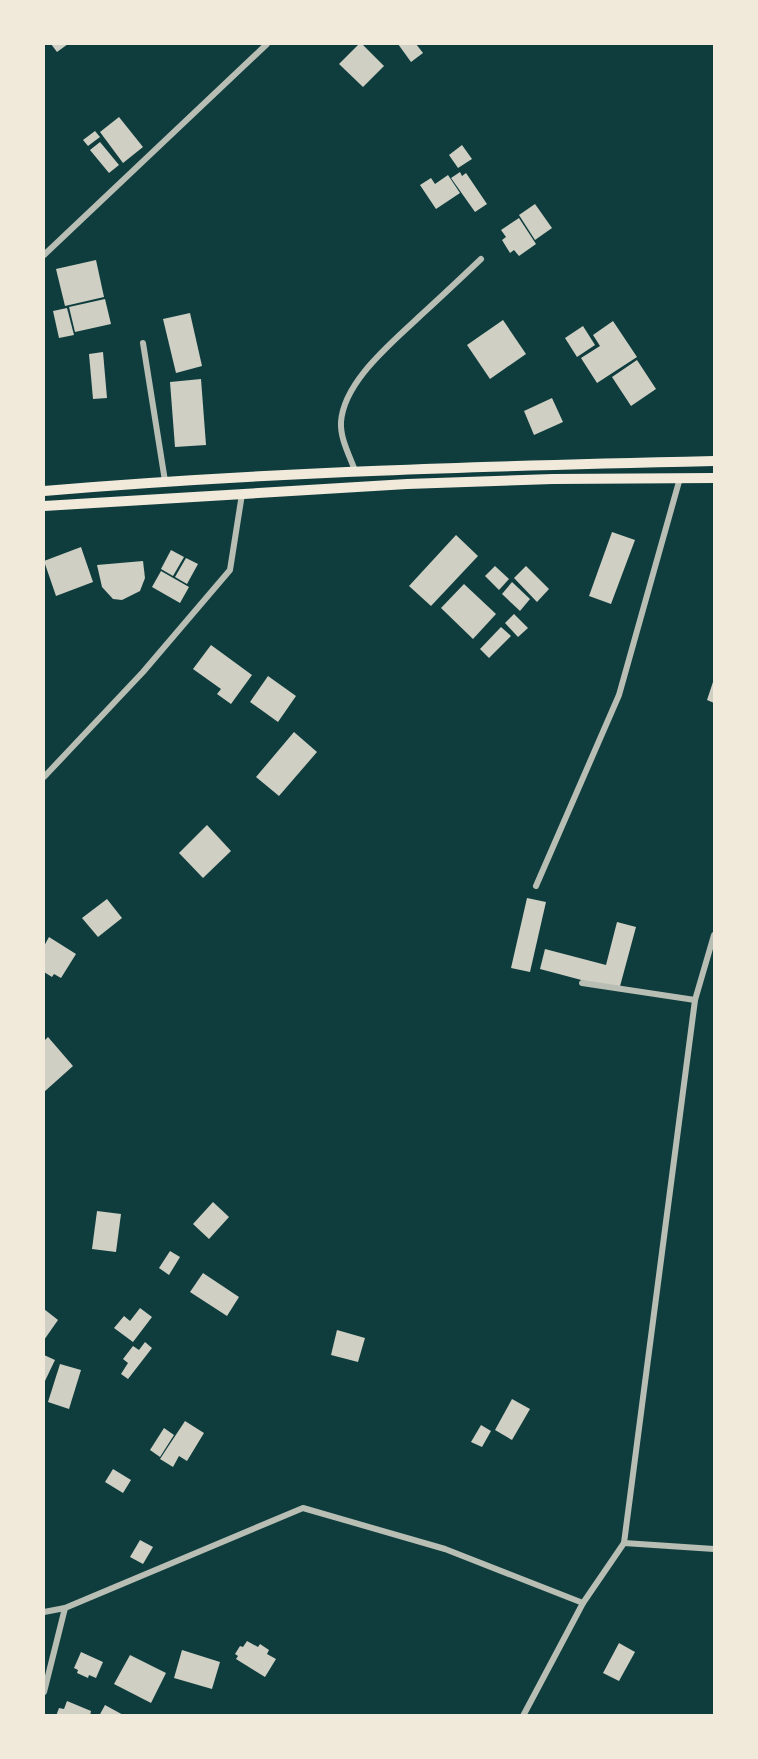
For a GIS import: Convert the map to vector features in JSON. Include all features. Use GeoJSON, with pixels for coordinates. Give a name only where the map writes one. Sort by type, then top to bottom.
{"type":"FeatureCollection","features":[{"type":"Feature","properties":{"kind":"highway"},"geometry":{"type":"LineString","coordinates":[[44,491],[165,481],[356,471],[714,461]]}},
{"type":"Feature","properties":{"kind":"highway"},"geometry":{"type":"LineString","coordinates":[[44,506],[407,484],[553,479],[714,478]]}},
{"type":"Feature","properties":{"kind":"street"},"geometry":{"type":"LineString","coordinates":[[44,255],[267,44]]}},
{"type":"Feature","properties":{"kind":"street"},"geometry":{"type":"LineString","coordinates":[[356,471],[343,438],[342,422],[345,407],[356,385],[371,363],[481,259]]}},
{"type":"Feature","properties":{"kind":"street"},"geometry":{"type":"LineString","coordinates":[[143,343],[165,481]]}},
{"type":"Feature","properties":{"kind":"street"},"geometry":{"type":"LineString","coordinates":[[536,886],[619,695],[680,478]]}},
{"type":"Feature","properties":{"kind":"street"},"geometry":{"type":"LineString","coordinates":[[44,777],[143,672],[230,570],[242,494]]}},
{"type":"Feature","properties":{"kind":"street"},"geometry":{"type":"LineString","coordinates":[[523,1716],[583,1603],[624,1543],[695,999],[714,935]]}},
{"type":"Feature","properties":{"kind":"street"},"geometry":{"type":"LineString","coordinates":[[582,983],[695,999]]}},
{"type":"Feature","properties":{"kind":"street"},"geometry":{"type":"LineString","coordinates":[[44,1612],[65,1608],[303,1508],[445,1549],[583,1603]]}},
{"type":"Feature","properties":{"kind":"street"},"geometry":{"type":"LineString","coordinates":[[624,1543],[714,1549]]}},
{"type":"Feature","properties":{"kind":"street"},"geometry":{"type":"LineString","coordinates":[[44,1692],[65,1608]]}},
{"type":"Feature","properties":{"kind":"building"},"geometry":{"type":"Polygon","coordinates":[[[51,44],[68,44],[57,52],[51,44]]]}},
{"type":"Feature","properties":{"kind":"building"},"geometry":{"type":"Polygon","coordinates":[[[359,44],[362,44],[384,66],[363,87],[339,64],[359,44]]]}},
{"type":"Feature","properties":{"kind":"building"},"geometry":{"type":"Polygon","coordinates":[[[398,44],[416,44],[423,53],[411,62],[398,44]]]}},
{"type":"Feature","properties":{"kind":"building"},"geometry":{"type":"Polygon","coordinates":[[[119,117],[143,147],[123,163],[100,132],[119,117]]]}},
{"type":"Feature","properties":{"kind":"building"},"geometry":{"type":"Polygon","coordinates":[[[95,131],[100,137],[88,146],[83,140],[95,131]]]}},
{"type":"Feature","properties":{"kind":"building"},"geometry":{"type":"Polygon","coordinates":[[[100,142],[119,165],[109,173],[90,150],[100,142]]]}},
{"type":"Feature","properties":{"kind":"building"},"geometry":{"type":"Polygon","coordinates":[[[462,145],[472,159],[458,168],[449,155],[462,145]]]}},
{"type":"Feature","properties":{"kind":"building"},"geometry":{"type":"Polygon","coordinates":[[[460,172],[462,176],[466,173],[487,204],[475,212],[451,178],[460,172]]]}},
{"type":"Feature","properties":{"kind":"building"},"geometry":{"type":"Polygon","coordinates":[[[448,175],[460,193],[436,209],[420,185],[431,178],[435,184],[448,175]]]}},
{"type":"Feature","properties":{"kind":"building"},"geometry":{"type":"Polygon","coordinates":[[[535,204],[552,228],[535,240],[519,215],[535,204]]]}},
{"type":"Feature","properties":{"kind":"building"},"geometry":{"type":"Polygon","coordinates":[[[519,218],[536,244],[519,256],[514,250],[510,253],[502,240],[506,237],[501,230],[519,218]]]}},
{"type":"Feature","properties":{"kind":"building"},"geometry":{"type":"Polygon","coordinates":[[[96,260],[104,297],[65,306],[56,269],[96,260]]]}},
{"type":"Feature","properties":{"kind":"building"},"geometry":{"type":"Polygon","coordinates":[[[105,299],[111,324],[75,332],[69,307],[105,299]]]}},
{"type":"Feature","properties":{"kind":"building"},"geometry":{"type":"Polygon","coordinates":[[[67,308],[74,335],[59,338],[53,311],[67,308]]]}},
{"type":"Feature","properties":{"kind":"building"},"geometry":{"type":"Polygon","coordinates":[[[190,313],[202,366],[176,373],[163,319],[190,313]]]}},
{"type":"Feature","properties":{"kind":"building"},"geometry":{"type":"Polygon","coordinates":[[[503,320],[526,354],[490,379],[467,345],[503,320]]]}},
{"type":"Feature","properties":{"kind":"building"},"geometry":{"type":"Polygon","coordinates":[[[613,321],[637,357],[597,383],[581,358],[600,346],[593,335],[613,321]]]}},
{"type":"Feature","properties":{"kind":"building"},"geometry":{"type":"Polygon","coordinates":[[[583,326],[595,345],[577,357],[565,338],[583,326]]]}},
{"type":"Feature","properties":{"kind":"building"},"geometry":{"type":"Polygon","coordinates":[[[103,352],[107,398],[93,399],[89,354],[103,352]]]}},
{"type":"Feature","properties":{"kind":"building"},"geometry":{"type":"Polygon","coordinates":[[[637,360],[656,389],[631,406],[612,377],[637,360]]]}},
{"type":"Feature","properties":{"kind":"building"},"geometry":{"type":"Polygon","coordinates":[[[201,379],[206,445],[175,447],[170,382],[201,379]]]}},
{"type":"Feature","properties":{"kind":"building"},"geometry":{"type":"Polygon","coordinates":[[[552,398],[563,422],[534,435],[524,411],[552,398]]]}},
{"type":"Feature","properties":{"kind":"building"},"geometry":{"type":"Polygon","coordinates":[[[612,532],[635,540],[611,604],[589,596],[612,532]]]}},
{"type":"Feature","properties":{"kind":"building"},"geometry":{"type":"Polygon","coordinates":[[[456,535],[478,556],[431,606],[409,586],[456,535]]]}},
{"type":"Feature","properties":{"kind":"building"},"geometry":{"type":"Polygon","coordinates":[[[81,547],[93,582],[56,596],[44,561],[81,547]]]}},
{"type":"Feature","properties":{"kind":"building"},"geometry":{"type":"Polygon","coordinates":[[[171,550],[184,557],[173,576],[161,569],[171,550]]]}},
{"type":"Feature","properties":{"kind":"building"},"geometry":{"type":"Polygon","coordinates":[[[186,558],[198,564],[187,584],[175,577],[186,558]]]}},
{"type":"Feature","properties":{"kind":"building"},"geometry":{"type":"Polygon","coordinates":[[[143,561],[145,578],[140,591],[122,600],[113,599],[102,587],[97,565],[143,561]]]}},
{"type":"Feature","properties":{"kind":"building"},"geometry":{"type":"Polygon","coordinates":[[[495,566],[509,579],[499,590],[485,576],[495,566]]]}},
{"type":"Feature","properties":{"kind":"building"},"geometry":{"type":"Polygon","coordinates":[[[526,566],[549,589],[537,602],[514,578],[526,566]]]}},
{"type":"Feature","properties":{"kind":"building"},"geometry":{"type":"Polygon","coordinates":[[[161,571],[189,587],[180,603],[152,587],[161,571]]]}},
{"type":"Feature","properties":{"kind":"building"},"geometry":{"type":"Polygon","coordinates":[[[512,582],[530,599],[520,611],[502,594],[512,582]]]}},
{"type":"Feature","properties":{"kind":"building"},"geometry":{"type":"Polygon","coordinates":[[[464,584],[496,614],[473,639],[441,608],[464,584]]]}},
{"type":"Feature","properties":{"kind":"building"},"geometry":{"type":"Polygon","coordinates":[[[514,614],[528,628],[518,637],[505,623],[514,614]]]}},
{"type":"Feature","properties":{"kind":"building"},"geometry":{"type":"Polygon","coordinates":[[[501,627],[511,636],[489,658],[480,649],[501,627]]]}},
{"type":"Feature","properties":{"kind":"building"},"geometry":{"type":"Polygon","coordinates":[[[211,645],[252,675],[231,704],[217,694],[221,689],[193,669],[211,645]]]}},
{"type":"Feature","properties":{"kind":"building"},"geometry":{"type":"Polygon","coordinates":[[[268,676],[296,696],[278,722],[250,702],[268,676]]]}},
{"type":"Feature","properties":{"kind":"building"},"geometry":{"type":"Polygon","coordinates":[[[714,679],[714,703],[707,700],[714,679]]]}},
{"type":"Feature","properties":{"kind":"building"},"geometry":{"type":"Polygon","coordinates":[[[294,732],[317,752],[279,796],[256,777],[294,732]]]}},
{"type":"Feature","properties":{"kind":"building"},"geometry":{"type":"Polygon","coordinates":[[[207,825],[231,851],[203,878],[179,853],[207,825]]]}},
{"type":"Feature","properties":{"kind":"building"},"geometry":{"type":"Polygon","coordinates":[[[527,898],[546,902],[530,972],[511,968],[527,898]]]}},
{"type":"Feature","properties":{"kind":"building"},"geometry":{"type":"Polygon","coordinates":[[[107,899],[122,918],[98,937],[82,918],[107,899]]]}},
{"type":"Feature","properties":{"kind":"building"},"geometry":{"type":"Polygon","coordinates":[[[617,922],[636,927],[619,990],[540,969],[545,949],[606,965],[617,922]]]}},
{"type":"Feature","properties":{"kind":"building"},"geometry":{"type":"Polygon","coordinates":[[[49,937],[76,954],[61,978],[54,974],[52,977],[44,972],[44,946],[49,937]]]}},
{"type":"Feature","properties":{"kind":"building"},"geometry":{"type":"Polygon","coordinates":[[[48,1037],[73,1066],[44,1092],[44,1041],[48,1037]]]}},
{"type":"Feature","properties":{"kind":"building"},"geometry":{"type":"Polygon","coordinates":[[[213,1202],[229,1217],[209,1239],[193,1224],[213,1202]]]}},
{"type":"Feature","properties":{"kind":"building"},"geometry":{"type":"Polygon","coordinates":[[[97,1211],[121,1214],[116,1252],[92,1249],[97,1211]]]}},
{"type":"Feature","properties":{"kind":"building"},"geometry":{"type":"Polygon","coordinates":[[[170,1251],[180,1257],[169,1275],[159,1268],[170,1251]]]}},
{"type":"Feature","properties":{"kind":"building"},"geometry":{"type":"Polygon","coordinates":[[[203,1273],[239,1297],[227,1316],[190,1292],[203,1273]]]}},
{"type":"Feature","properties":{"kind":"building"},"geometry":{"type":"Polygon","coordinates":[[[140,1308],[152,1317],[133,1342],[114,1328],[124,1316],[130,1321],[140,1308]]]}},
{"type":"Feature","properties":{"kind":"building"},"geometry":{"type":"Polygon","coordinates":[[[44,1309],[58,1320],[44,1340],[44,1309]]]}},
{"type":"Feature","properties":{"kind":"building"},"geometry":{"type":"Polygon","coordinates":[[[337,1330],[365,1338],[358,1362],[331,1355],[337,1330]]]}},
{"type":"Feature","properties":{"kind":"building"},"geometry":{"type":"Polygon","coordinates":[[[145,1342],[152,1348],[128,1379],[121,1374],[128,1363],[123,1359],[133,1346],[139,1350],[145,1342]]]}},
{"type":"Feature","properties":{"kind":"building"},"geometry":{"type":"Polygon","coordinates":[[[44,1355],[55,1360],[44,1383],[44,1355]]]}},
{"type":"Feature","properties":{"kind":"building"},"geometry":{"type":"Polygon","coordinates":[[[60,1364],[81,1370],[69,1409],[48,1402],[60,1364]]]}},
{"type":"Feature","properties":{"kind":"building"},"geometry":{"type":"Polygon","coordinates":[[[512,1399],[530,1409],[512,1440],[495,1430],[512,1399]]]}},
{"type":"Feature","properties":{"kind":"building"},"geometry":{"type":"Polygon","coordinates":[[[185,1421],[204,1433],[187,1461],[179,1456],[173,1467],[160,1459],[185,1421]]]}},
{"type":"Feature","properties":{"kind":"building"},"geometry":{"type":"Polygon","coordinates":[[[481,1425],[491,1431],[482,1447],[471,1442],[481,1425]]]}},
{"type":"Feature","properties":{"kind":"building"},"geometry":{"type":"Polygon","coordinates":[[[164,1428],[174,1435],[160,1457],[150,1450],[164,1428]]]}},
{"type":"Feature","properties":{"kind":"building"},"geometry":{"type":"Polygon","coordinates":[[[113,1469],[131,1480],[123,1493],[105,1482],[113,1469]]]}},
{"type":"Feature","properties":{"kind":"building"},"geometry":{"type":"Polygon","coordinates":[[[140,1540],[153,1547],[143,1564],[130,1557],[140,1540]]]}},
{"type":"Feature","properties":{"kind":"building"},"geometry":{"type":"Polygon","coordinates":[[[247,1641],[258,1647],[260,1644],[269,1650],[267,1654],[276,1659],[265,1677],[236,1659],[238,1656],[235,1654],[247,1641]]]}},
{"type":"Feature","properties":{"kind":"building"},"geometry":{"type":"Polygon","coordinates":[[[619,1643],[635,1652],[619,1681],[603,1673],[619,1643]]]}},
{"type":"Feature","properties":{"kind":"building"},"geometry":{"type":"Polygon","coordinates":[[[182,1650],[220,1662],[212,1689],[174,1678],[182,1650]]]}},
{"type":"Feature","properties":{"kind":"building"},"geometry":{"type":"Polygon","coordinates":[[[81,1652],[103,1662],[96,1678],[89,1675],[88,1678],[77,1673],[78,1670],[74,1668],[81,1652]]]}},
{"type":"Feature","properties":{"kind":"building"},"geometry":{"type":"Polygon","coordinates":[[[130,1655],[166,1673],[151,1703],[114,1684],[130,1655]]]}},
{"type":"Feature","properties":{"kind":"building"},"geometry":{"type":"Polygon","coordinates":[[[67,1701],[91,1711],[90,1716],[56,1716],[59,1708],[64,1709],[67,1701]]]}},
{"type":"Feature","properties":{"kind":"building"},"geometry":{"type":"Polygon","coordinates":[[[105,1705],[125,1716],[99,1716],[105,1705]]]}}]}
